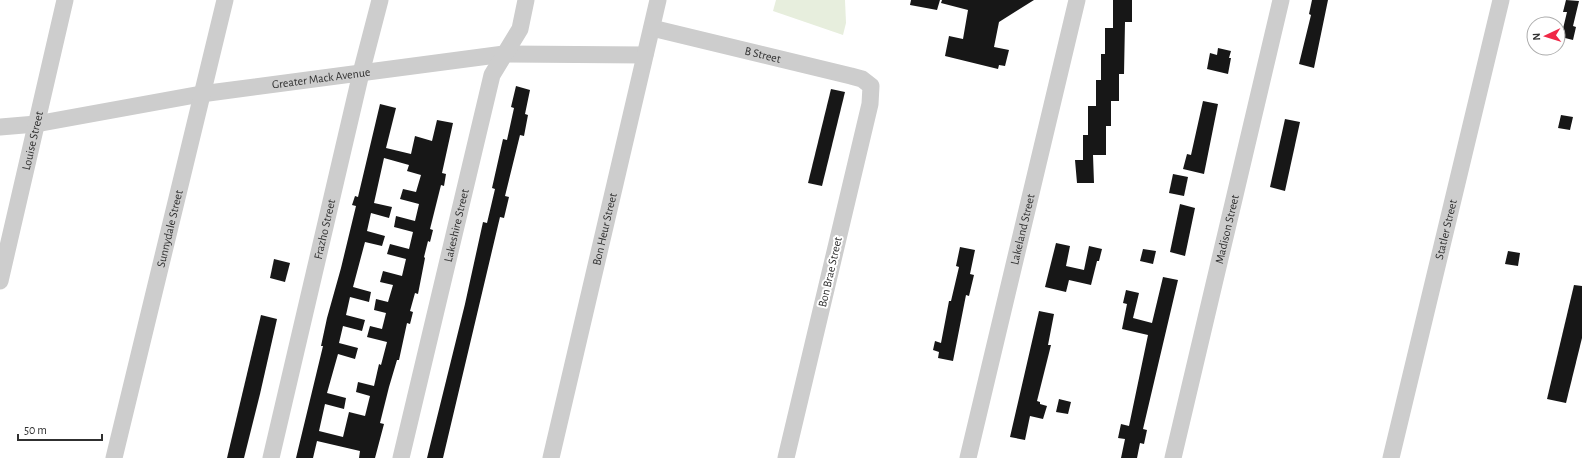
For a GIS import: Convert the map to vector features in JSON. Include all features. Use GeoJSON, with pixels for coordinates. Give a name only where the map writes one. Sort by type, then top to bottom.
{"type":"FeatureCollection","features":[{"type":"Feature","properties":{"kind":"street","name":"Louise Street"},"geometry":{"type":"LineString","coordinates":[[1,274],[65,0]]}},
{"type":"Feature","properties":{"kind":"street","name":"Sunnydale Street"},"geometry":{"type":"LineString","coordinates":[[114,458],[225,0]]}},
{"type":"Feature","properties":{"kind":"street","name":"Frazho Street"},"geometry":{"type":"LineString","coordinates":[[271,458],[361,73],[380,0]]}},
{"type":"Feature","properties":{"kind":"street","name":"Lakeshire Street"},"geometry":{"type":"LineString","coordinates":[[401,458],[492,76],[520,29],[526,0]]}},
{"type":"Feature","properties":{"kind":"street","name":"Bon Heur Street"},"geometry":{"type":"LineString","coordinates":[[551,458],[658,0]]}},
{"type":"Feature","properties":{"kind":"street","name":"Lakeland Street"},"geometry":{"type":"LineString","coordinates":[[968,458],[1077,0]]}},
{"type":"Feature","properties":{"kind":"street","name":"Madison Street"},"geometry":{"type":"LineString","coordinates":[[1173,458],[1281,0]]}},
{"type":"Feature","properties":{"kind":"street","name":"Statler Street"},"geometry":{"type":"LineString","coordinates":[[1391,458],[1501,0]]}},
{"type":"Feature","properties":{"kind":"street","name":"B Street"},"geometry":{"type":"LineString","coordinates":[[652,28],[851,76],[862,79],[871,86]]}},
{"type":"Feature","properties":{"kind":"street","name":"Greater Mack Avenue"},"geometry":{"type":"LineString","coordinates":[[0,127],[36,124],[201,94],[504,54],[645,55]]}},
{"type":"Feature","properties":{"kind":"street","name":"Bon Brae Street"},"geometry":{"type":"LineString","coordinates":[[786,458],[870,104],[871,86]]}},
{"type":"Feature","properties":{"kind":"green space"},"geometry":{"type":"Polygon","coordinates":[[[776,0],[845,0],[846,23],[843,35],[773,11],[776,0]]]}},
{"type":"Feature","properties":{"kind":"building"},"geometry":{"type":"Polygon","coordinates":[[[911,0],[940,0],[937,10],[910,5],[911,0]]]}},
{"type":"Feature","properties":{"kind":"building"},"geometry":{"type":"Polygon","coordinates":[[[942,0],[1034,0],[999,22],[994,47],[1009,50],[1005,66],[999,65],[998,69],[945,56],[949,36],[963,39],[968,10],[941,3],[942,0]]]}},
{"type":"Feature","properties":{"kind":"building"},"geometry":{"type":"Polygon","coordinates":[[[1113,0],[1132,0],[1132,22],[1125,22],[1124,74],[1119,74],[1119,101],[1111,101],[1111,126],[1106,126],[1106,155],[1093,155],[1094,183],[1077,183],[1075,160],[1083,160],[1083,135],[1088,135],[1088,106],[1096,106],[1096,80],[1101,80],[1101,54],[1105,54],[1105,28],[1113,28],[1113,0]]]}},
{"type":"Feature","properties":{"kind":"building"},"geometry":{"type":"Polygon","coordinates":[[[1312,0],[1328,0],[1314,68],[1299,64],[1311,15],[1309,14],[1312,0]]]}},
{"type":"Feature","properties":{"kind":"building"},"geometry":{"type":"Polygon","coordinates":[[[1566,0],[1579,1],[1573,26],[1576,27],[1573,40],[1566,38],[1567,12],[1563,12],[1566,0]]]}},
{"type":"Feature","properties":{"kind":"building"},"geometry":{"type":"Polygon","coordinates":[[[1218,48],[1231,51],[1228,74],[1207,69],[1210,53],[1217,55],[1218,48]]]}},
{"type":"Feature","properties":{"kind":"building"},"geometry":{"type":"Polygon","coordinates":[[[516,86],[530,90],[525,114],[528,115],[524,136],[520,135],[505,196],[509,197],[504,218],[500,217],[443,458],[427,458],[465,304],[483,222],[487,223],[495,189],[492,188],[503,139],[507,140],[514,108],[511,107],[516,86]]]}},
{"type":"Feature","properties":{"kind":"building"},"geometry":{"type":"Polygon","coordinates":[[[831,89],[845,92],[822,186],[808,183],[831,89]]]}},
{"type":"Feature","properties":{"kind":"building"},"geometry":{"type":"Polygon","coordinates":[[[1203,101],[1218,104],[1204,174],[1183,169],[1187,154],[1191,155],[1203,101]]]}},
{"type":"Feature","properties":{"kind":"building"},"geometry":{"type":"Polygon","coordinates":[[[380,104],[396,108],[386,148],[411,154],[415,136],[432,141],[437,120],[453,123],[442,173],[446,174],[444,186],[441,185],[430,229],[433,230],[430,242],[428,241],[424,257],[418,294],[415,293],[410,311],[413,312],[410,324],[407,323],[399,360],[397,360],[389,387],[380,423],[384,424],[375,458],[359,458],[360,451],[317,441],[313,458],[296,458],[323,346],[321,346],[327,318],[356,206],[352,205],[355,196],[358,197],[380,104]],[[384,158],[374,203],[392,207],[389,218],[371,213],[367,231],[385,236],[382,246],[365,242],[353,287],[371,292],[369,302],[350,297],[346,315],[365,320],[362,331],[343,326],[339,343],[358,348],[355,359],[338,354],[327,393],[346,398],[344,409],[325,404],[319,431],[343,437],[349,412],[365,416],[370,396],[356,392],[358,382],[374,386],[379,364],[381,365],[387,342],[367,337],[370,326],[382,329],[386,313],[374,310],[376,299],[388,302],[393,285],[380,282],[383,271],[402,276],[406,259],[387,254],[390,244],[409,249],[413,232],[394,227],[396,216],[415,221],[419,204],[400,199],[403,189],[416,192],[421,175],[407,171],[409,165],[384,158]]]}},
{"type":"Feature","properties":{"kind":"building"},"geometry":{"type":"Polygon","coordinates":[[[1561,115],[1573,117],[1570,130],[1558,128],[1561,115]]]}},
{"type":"Feature","properties":{"kind":"building"},"geometry":{"type":"Polygon","coordinates":[[[1285,119],[1300,122],[1285,191],[1270,187],[1285,119]]]}},
{"type":"Feature","properties":{"kind":"building"},"geometry":{"type":"Polygon","coordinates":[[[1173,174],[1188,177],[1184,196],[1169,193],[1173,174]]]}},
{"type":"Feature","properties":{"kind":"building"},"geometry":{"type":"Polygon","coordinates":[[[1180,204],[1195,208],[1185,256],[1170,252],[1180,204]]]}},
{"type":"Feature","properties":{"kind":"building"},"geometry":{"type":"Polygon","coordinates":[[[1056,243],[1070,246],[1066,266],[1084,270],[1089,246],[1102,249],[1099,261],[1097,261],[1091,285],[1069,280],[1066,292],[1045,287],[1056,243]]]}},
{"type":"Feature","properties":{"kind":"building"},"geometry":{"type":"Polygon","coordinates":[[[960,247],[975,250],[970,274],[974,275],[969,296],[966,295],[953,361],[938,358],[939,352],[933,350],[935,341],[941,343],[949,301],[951,301],[959,267],[956,266],[960,247]]]}},
{"type":"Feature","properties":{"kind":"building"},"geometry":{"type":"Polygon","coordinates":[[[1143,249],[1156,251],[1153,264],[1140,261],[1143,249]]]}},
{"type":"Feature","properties":{"kind":"building"},"geometry":{"type":"Polygon","coordinates":[[[1508,251],[1520,253],[1518,266],[1505,264],[1508,251]]]}},
{"type":"Feature","properties":{"kind":"building"},"geometry":{"type":"Polygon","coordinates":[[[274,259],[290,263],[285,282],[270,278],[274,259]]]}},
{"type":"Feature","properties":{"kind":"building"},"geometry":{"type":"Polygon","coordinates":[[[1163,277],[1178,280],[1143,429],[1147,430],[1144,444],[1140,443],[1137,458],[1121,458],[1125,439],[1118,438],[1121,424],[1129,426],[1148,335],[1122,329],[1127,304],[1123,303],[1126,290],[1139,293],[1133,318],[1152,323],[1163,277]]]}},
{"type":"Feature","properties":{"kind":"building"},"geometry":{"type":"Polygon","coordinates":[[[1574,285],[1582,286],[1582,338],[1566,403],[1547,399],[1574,285]]]}},
{"type":"Feature","properties":{"kind":"building"},"geometry":{"type":"Polygon","coordinates":[[[1039,311],[1054,314],[1048,345],[1051,345],[1037,401],[1040,402],[1040,404],[1047,406],[1043,419],[1030,416],[1025,440],[1010,437],[1039,311]]]}},
{"type":"Feature","properties":{"kind":"building"},"geometry":{"type":"Polygon","coordinates":[[[261,315],[277,319],[260,394],[244,458],[227,458],[261,315]]]}},
{"type":"Feature","properties":{"kind":"building"},"geometry":{"type":"Polygon","coordinates":[[[1059,399],[1071,402],[1068,414],[1056,412],[1059,399]]]}}]}
